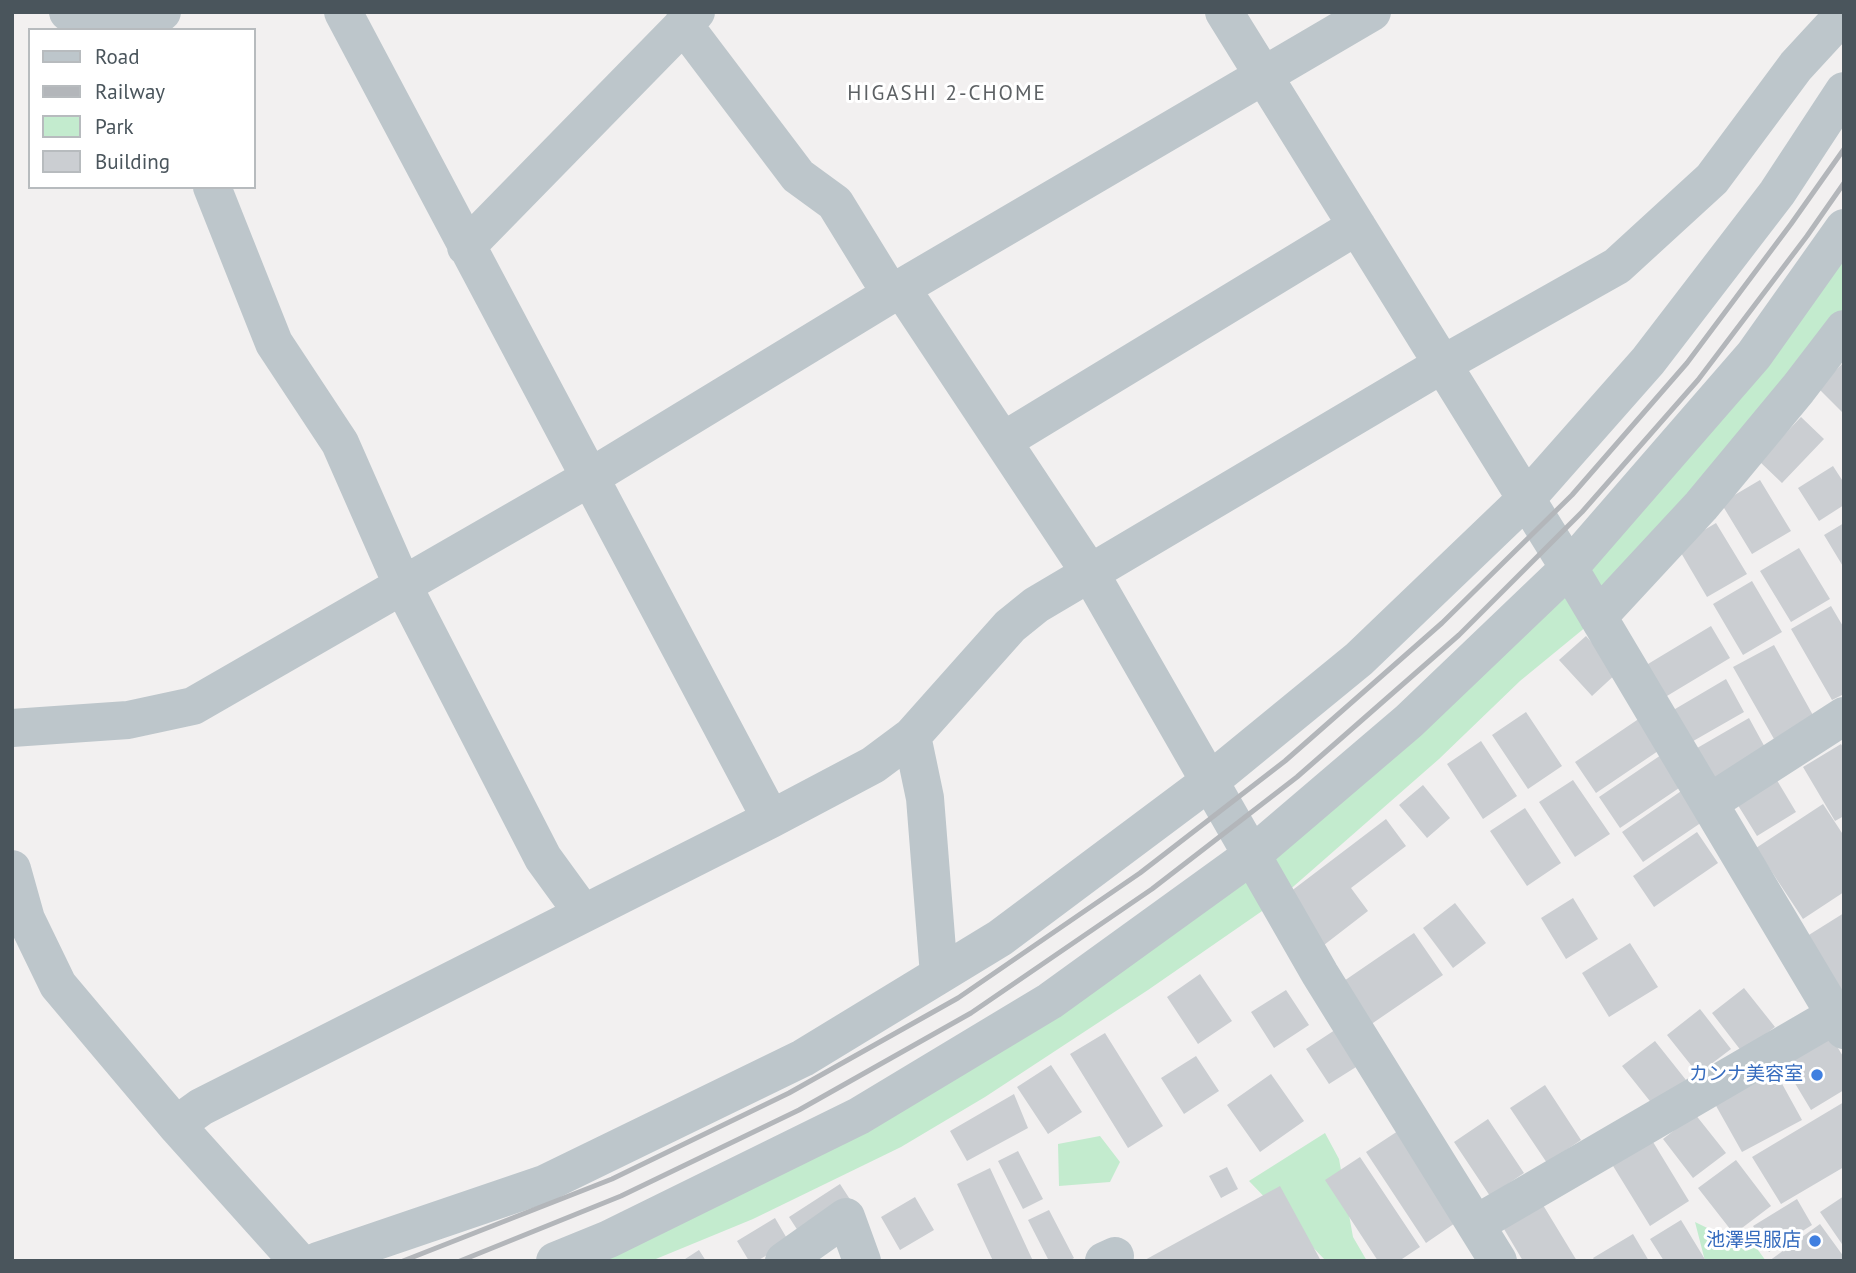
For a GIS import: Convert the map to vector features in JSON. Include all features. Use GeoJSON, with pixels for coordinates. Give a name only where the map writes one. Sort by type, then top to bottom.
{"type":"FeatureCollection","features":[{"type":"Feature","properties":{"kind":"street"},"geometry":{"type":"LineString","coordinates":[[68,12],[131,27],[153,22]]}},
{"type":"Feature","properties":{"kind":"street"},"geometry":{"type":"LineString","coordinates":[[342,12],[771,819]]}},
{"type":"Feature","properties":{"kind":"street"},"geometry":{"type":"LineString","coordinates":[[1224,12],[1527,498],[1839,1023],[1476,1224]]}},
{"type":"Feature","properties":{"kind":"street"},"geometry":{"type":"LineString","coordinates":[[12,728],[128,720],[193,706],[589,478],[896,291],[1264,78],[1372,12]]}},
{"type":"Feature","properties":{"kind":"street"},"geometry":{"type":"LineString","coordinates":[[176,1125],[201,1107],[873,765],[912,736],[1010,626],[1036,605],[1443,364],[1617,266],[1712,179],[1796,66],[1844,14]]}},
{"type":"Feature","properties":{"kind":"street"},"geometry":{"type":"LineString","coordinates":[[466,247],[689,18],[798,176],[835,203],[1003,441],[1090,573],[1320,974],[1498,1261]]}},
{"type":"Feature","properties":{"kind":"street"},"geometry":{"type":"LineString","coordinates":[[318,1261],[544,1184],[803,1058],[1000,938],[1210,781],[1359,659],[1527,498],[1648,361],[1777,193],[1844,91]]}},
{"type":"Feature","properties":{"kind":"street"},"geometry":{"type":"LineString","coordinates":[[213,189],[274,343],[340,443],[402,584],[543,858],[583,914]]}},
{"type":"Feature","properties":{"kind":"street"},"geometry":{"type":"LineString","coordinates":[[1003,441],[1357,226]]}},
{"type":"Feature","properties":{"kind":"street"},"geometry":{"type":"LineString","coordinates":[[555,1261],[626,1231],[870,1109],[1050,1001],[1252,855],[1409,721],[1569,568],[1754,355],[1844,228]]}},
{"type":"Feature","properties":{"kind":"street"},"geometry":{"type":"LineString","coordinates":[[1598,617],[1701,506],[1844,329]]}},
{"type":"Feature","properties":{"kind":"street"},"geometry":{"type":"LineString","coordinates":[[1709,803],[1844,716]]}},
{"type":"Feature","properties":{"kind":"street"},"geometry":{"type":"LineString","coordinates":[[912,736],[925,799],[939,975]]}},
{"type":"Feature","properties":{"kind":"street"},"geometry":{"type":"LineString","coordinates":[[12,869],[26,919],[58,985],[176,1125],[298,1261]]}},
{"type":"Feature","properties":{"kind":"street"},"geometry":{"type":"LineString","coordinates":[[784,1261],[846,1217],[862,1261]]}},
{"type":"Feature","properties":{"kind":"green space"},"geometry":{"type":"Polygon","coordinates":[[[1844,252],[1844,326],[1598,617],[1520,681],[1439,759],[1278,900],[1148,990],[985,1097],[901,1147],[753,1219],[651,1261],[554,1261],[859,1116],[1409,721],[1844,252]]]}},
{"type":"Feature","properties":{"kind":"green space"},"geometry":{"type":"Polygon","coordinates":[[[1325,1133],[1339,1159],[1353,1237],[1367,1261],[1326,1261],[1249,1181],[1325,1133]]]}},
{"type":"Feature","properties":{"kind":"green space"},"geometry":{"type":"Polygon","coordinates":[[[1100,1136],[1120,1162],[1110,1182],[1059,1186],[1058,1144],[1100,1136]]]}},
{"type":"Feature","properties":{"kind":"green space"},"geometry":{"type":"Polygon","coordinates":[[[1695,1222],[1736,1242],[1747,1235],[1766,1261],[1705,1261],[1695,1222]]]}},
{"type":"Feature","properties":{"kind":"building"},"geometry":{"type":"Polygon","coordinates":[[[1844,362],[1844,414],[1818,388],[1844,362]]]}},
{"type":"Feature","properties":{"kind":"building"},"geometry":{"type":"Polygon","coordinates":[[[1801,417],[1824,439],[1782,483],[1759,461],[1801,417]]]}},
{"type":"Feature","properties":{"kind":"building"},"geometry":{"type":"Polygon","coordinates":[[[1833,466],[1844,483],[1844,505],[1819,521],[1798,488],[1833,466]]]}},
{"type":"Feature","properties":{"kind":"building"},"geometry":{"type":"Polygon","coordinates":[[[1760,480],[1791,531],[1752,554],[1721,503],[1760,480]]]}},
{"type":"Feature","properties":{"kind":"building"},"geometry":{"type":"Polygon","coordinates":[[[1716,523],[1747,574],[1707,597],[1677,546],[1716,523]]]}},
{"type":"Feature","properties":{"kind":"building"},"geometry":{"type":"Polygon","coordinates":[[[1844,523],[1844,568],[1824,535],[1844,523]]]}},
{"type":"Feature","properties":{"kind":"building"},"geometry":{"type":"Polygon","coordinates":[[[1799,548],[1830,599],[1791,622],[1760,571],[1799,548]]]}},
{"type":"Feature","properties":{"kind":"building"},"geometry":{"type":"Polygon","coordinates":[[[1752,581],[1782,632],[1743,655],[1713,604],[1752,581]]]}},
{"type":"Feature","properties":{"kind":"building"},"geometry":{"type":"Polygon","coordinates":[[[1831,606],[1844,628],[1844,694],[1832,700],[1791,629],[1831,606]]]}},
{"type":"Feature","properties":{"kind":"building"},"geometry":{"type":"Polygon","coordinates":[[[1711,626],[1730,658],[1662,699],[1643,667],[1711,626]]]}},
{"type":"Feature","properties":{"kind":"building"},"geometry":{"type":"Polygon","coordinates":[[[1586,636],[1618,672],[1592,696],[1559,660],[1586,636]]]}},
{"type":"Feature","properties":{"kind":"building"},"geometry":{"type":"Polygon","coordinates":[[[1774,645],[1814,717],[1774,739],[1733,667],[1774,645]]]}},
{"type":"Feature","properties":{"kind":"building"},"geometry":{"type":"Polygon","coordinates":[[[1726,679],[1744,712],[1688,744],[1670,712],[1726,679]]]}},
{"type":"Feature","properties":{"kind":"building"},"geometry":{"type":"Polygon","coordinates":[[[1526,712],[1562,766],[1528,789],[1492,735],[1526,712]]]}},
{"type":"Feature","properties":{"kind":"building"},"geometry":{"type":"Polygon","coordinates":[[[1640,718],[1661,749],[1596,793],[1575,762],[1640,718]]]}},
{"type":"Feature","properties":{"kind":"building"},"geometry":{"type":"Polygon","coordinates":[[[1749,718],[1767,751],[1711,783],[1692,751],[1749,718]]]}},
{"type":"Feature","properties":{"kind":"building"},"geometry":{"type":"Polygon","coordinates":[[[1481,741],[1517,796],[1483,819],[1447,764],[1481,741]]]}},
{"type":"Feature","properties":{"kind":"building"},"geometry":{"type":"Polygon","coordinates":[[[1841,744],[1844,749],[1844,816],[1835,821],[1803,767],[1841,744]]]}},
{"type":"Feature","properties":{"kind":"building"},"geometry":{"type":"Polygon","coordinates":[[[1664,753],[1685,784],[1620,828],[1599,797],[1664,753]]]}},
{"type":"Feature","properties":{"kind":"building"},"geometry":{"type":"Polygon","coordinates":[[[1775,777],[1796,812],[1757,836],[1736,802],[1775,777]]]}},
{"type":"Feature","properties":{"kind":"building"},"geometry":{"type":"Polygon","coordinates":[[[1573,780],[1610,834],[1575,857],[1539,802],[1573,780]]]}},
{"type":"Feature","properties":{"kind":"building"},"geometry":{"type":"Polygon","coordinates":[[[1423,785],[1450,818],[1427,838],[1399,805],[1423,785]]]}},
{"type":"Feature","properties":{"kind":"building"},"geometry":{"type":"Polygon","coordinates":[[[1687,787],[1708,818],[1643,862],[1622,832],[1687,787]]]}},
{"type":"Feature","properties":{"kind":"building"},"geometry":{"type":"Polygon","coordinates":[[[1823,804],[1844,836],[1844,892],[1803,919],[1756,848],[1823,804]]]}},
{"type":"Feature","properties":{"kind":"building"},"geometry":{"type":"Polygon","coordinates":[[[1525,808],[1561,863],[1527,886],[1490,831],[1525,808]]]}},
{"type":"Feature","properties":{"kind":"building"},"geometry":{"type":"Polygon","coordinates":[[[1386,819],[1406,846],[1351,888],[1368,911],[1324,945],[1286,895],[1386,819]]]}},
{"type":"Feature","properties":{"kind":"building"},"geometry":{"type":"Polygon","coordinates":[[[1697,832],[1718,863],[1654,907],[1633,876],[1697,832]]]}},
{"type":"Feature","properties":{"kind":"building"},"geometry":{"type":"Polygon","coordinates":[[[1573,898],[1598,939],[1566,959],[1541,918],[1573,898]]]}},
{"type":"Feature","properties":{"kind":"building"},"geometry":{"type":"Polygon","coordinates":[[[1455,903],[1486,943],[1453,968],[1423,928],[1455,903]]]}},
{"type":"Feature","properties":{"kind":"building"},"geometry":{"type":"Polygon","coordinates":[[[1844,913],[1844,1000],[1804,938],[1844,913]]]}},
{"type":"Feature","properties":{"kind":"building"},"geometry":{"type":"Polygon","coordinates":[[[1414,933],[1443,975],[1370,1025],[1341,983],[1414,933]]]}},
{"type":"Feature","properties":{"kind":"building"},"geometry":{"type":"Polygon","coordinates":[[[1630,943],[1658,987],[1609,1017],[1582,973],[1630,943]]]}},
{"type":"Feature","properties":{"kind":"building"},"geometry":{"type":"Polygon","coordinates":[[[1200,974],[1232,1021],[1198,1044],[1167,997],[1200,974]]]}},
{"type":"Feature","properties":{"kind":"building"},"geometry":{"type":"Polygon","coordinates":[[[1744,988],[1775,1027],[1742,1052],[1712,1013],[1744,988]]]}},
{"type":"Feature","properties":{"kind":"building"},"geometry":{"type":"Polygon","coordinates":[[[1286,990],[1309,1025],[1274,1048],[1251,1012],[1286,990]]]}},
{"type":"Feature","properties":{"kind":"building"},"geometry":{"type":"Polygon","coordinates":[[[1700,1009],[1731,1049],[1698,1074],[1667,1035],[1700,1009]]]}},
{"type":"Feature","properties":{"kind":"building"},"geometry":{"type":"Polygon","coordinates":[[[1341,1026],[1364,1062],[1329,1084],[1306,1049],[1341,1026]]]}},
{"type":"Feature","properties":{"kind":"building"},"geometry":{"type":"Polygon","coordinates":[[[1105,1033],[1163,1126],[1128,1148],[1070,1054],[1105,1033]]]}},
{"type":"Feature","properties":{"kind":"building","name":"カンナ美容室"},"geometry":{"type":"Polygon","coordinates":[[[1829,1033],[1844,1058],[1844,1090],[1811,1110],[1781,1060],[1829,1033]]]}},
{"type":"Feature","properties":{"kind":"building"},"geometry":{"type":"Polygon","coordinates":[[[1655,1041],[1686,1080],[1653,1105],[1622,1066],[1655,1041]]]}},
{"type":"Feature","properties":{"kind":"building"},"geometry":{"type":"Polygon","coordinates":[[[1196,1056],[1219,1091],[1184,1114],[1161,1078],[1196,1056]]]}},
{"type":"Feature","properties":{"kind":"building"},"geometry":{"type":"Polygon","coordinates":[[[1051,1065],[1082,1112],[1048,1134],[1017,1087],[1051,1065]]]}},
{"type":"Feature","properties":{"kind":"building"},"geometry":{"type":"Polygon","coordinates":[[[1775,1071],[1802,1120],[1742,1152],[1715,1104],[1775,1071]]]}},
{"type":"Feature","properties":{"kind":"building"},"geometry":{"type":"Polygon","coordinates":[[[1271,1074],[1304,1121],[1260,1152],[1227,1105],[1271,1074]]]}},
{"type":"Feature","properties":{"kind":"building"},"geometry":{"type":"Polygon","coordinates":[[[1545,1085],[1581,1140],[1547,1163],[1510,1108],[1545,1085]]]}},
{"type":"Feature","properties":{"kind":"building"},"geometry":{"type":"Polygon","coordinates":[[[1014,1094],[1028,1128],[967,1161],[950,1131],[1014,1094]]]}},
{"type":"Feature","properties":{"kind":"building"},"geometry":{"type":"Polygon","coordinates":[[[1844,1102],[1844,1167],[1781,1204],[1752,1157],[1844,1102]]]}},
{"type":"Feature","properties":{"kind":"building"},"geometry":{"type":"Polygon","coordinates":[[[1695,1114],[1726,1153],[1693,1178],[1663,1139],[1695,1114]]]}},
{"type":"Feature","properties":{"kind":"building"},"geometry":{"type":"Polygon","coordinates":[[[1488,1119],[1524,1173],[1490,1196],[1454,1142],[1488,1119]]]}},
{"type":"Feature","properties":{"kind":"building"},"geometry":{"type":"Polygon","coordinates":[[[1401,1129],[1461,1219],[1426,1243],[1366,1152],[1401,1129]]]}},
{"type":"Feature","properties":{"kind":"building"},"geometry":{"type":"Polygon","coordinates":[[[1650,1137],[1689,1201],[1650,1226],[1610,1161],[1650,1137]]]}},
{"type":"Feature","properties":{"kind":"building"},"geometry":{"type":"Polygon","coordinates":[[[1018,1151],[1043,1199],[1023,1209],[998,1161],[1018,1151]]]}},
{"type":"Feature","properties":{"kind":"building"},"geometry":{"type":"Polygon","coordinates":[[[1360,1157],[1420,1247],[1399,1261],[1378,1261],[1325,1180],[1360,1157]]]}},
{"type":"Feature","properties":{"kind":"building"},"geometry":{"type":"Polygon","coordinates":[[[1736,1160],[1771,1206],[1734,1234],[1698,1188],[1736,1160]]]}},
{"type":"Feature","properties":{"kind":"building"},"geometry":{"type":"Polygon","coordinates":[[[1227,1167],[1238,1189],[1221,1198],[1209,1176],[1227,1167]]]}},
{"type":"Feature","properties":{"kind":"building"},"geometry":{"type":"Polygon","coordinates":[[[990,1168],[1033,1261],[993,1261],[957,1184],[990,1168]]]}},
{"type":"Feature","properties":{"kind":"building"},"geometry":{"type":"Polygon","coordinates":[[[840,1184],[853,1204],[802,1237],[789,1217],[840,1184]]]}},
{"type":"Feature","properties":{"kind":"building"},"geometry":{"type":"Polygon","coordinates":[[[1280,1186],[1321,1261],[1143,1261],[1280,1186]]]}},
{"type":"Feature","properties":{"kind":"building"},"geometry":{"type":"Polygon","coordinates":[[[1844,1196],[1844,1247],[1820,1212],[1844,1196]]]}},
{"type":"Feature","properties":{"kind":"building"},"geometry":{"type":"Polygon","coordinates":[[[915,1197],[934,1230],[900,1250],[881,1217],[915,1197]]]}},
{"type":"Feature","properties":{"kind":"building"},"geometry":{"type":"Polygon","coordinates":[[[1797,1199],[1812,1225],[1769,1252],[1753,1226],[1797,1199]]]}},
{"type":"Feature","properties":{"kind":"building"},"geometry":{"type":"Polygon","coordinates":[[[1543,1205],[1577,1261],[1523,1261],[1504,1229],[1543,1205]]]}},
{"type":"Feature","properties":{"kind":"building"},"geometry":{"type":"Polygon","coordinates":[[[1049,1210],[1074,1258],[1069,1261],[1049,1261],[1028,1220],[1049,1210]]]}},
{"type":"Feature","properties":{"kind":"building"},"geometry":{"type":"Polygon","coordinates":[[[775,1218],[789,1242],[757,1261],[749,1261],[737,1241],[775,1218]]]}},
{"type":"Feature","properties":{"kind":"building"},"geometry":{"type":"Polygon","coordinates":[[[1681,1220],[1706,1261],[1664,1261],[1650,1239],[1681,1220]]]}},
{"type":"Feature","properties":{"kind":"building","name":"池澤呉服店"},"geometry":{"type":"Polygon","coordinates":[[[1820,1224],[1844,1257],[1844,1261],[1769,1261],[1820,1224]]]}},
{"type":"Feature","properties":{"kind":"building"},"geometry":{"type":"Polygon","coordinates":[[[1633,1234],[1649,1261],[1595,1261],[1593,1258],[1633,1234]]]}},
{"type":"Feature","properties":{"kind":"building"},"geometry":{"type":"Polygon","coordinates":[[[699,1250],[706,1261],[682,1261],[699,1250]]]}},
{"type":"Feature","properties":{"kind":"railway"},"geometry":{"type":"LineString","coordinates":[[403,1261],[612,1179],[789,1093],[958,998],[1140,873],[1285,761],[1442,623],[1572,495],[1687,363],[1844,149]]}},
{"type":"Feature","properties":{"kind":"railway"},"geometry":{"type":"LineString","coordinates":[[460,1261],[621,1196],[799,1110],[971,1013],[1152,889],[1297,777],[1459,635],[1582,512],[1698,380],[1844,183]]}},
{"type":"Feature","properties":{"kind":"place","name":"カンナ美容室"},"geometry":{"type":"Point","coordinates":[1817,1075]}},
{"type":"Feature","properties":{"kind":"place","name":"池澤呉服店"},"geometry":{"type":"Point","coordinates":[1815,1241]}},
{"type":"Feature","properties":{"kind":"district","name":"HIGASHI 2-CHOME"},"geometry":{"type":"Point","coordinates":[947,94]}}]}
